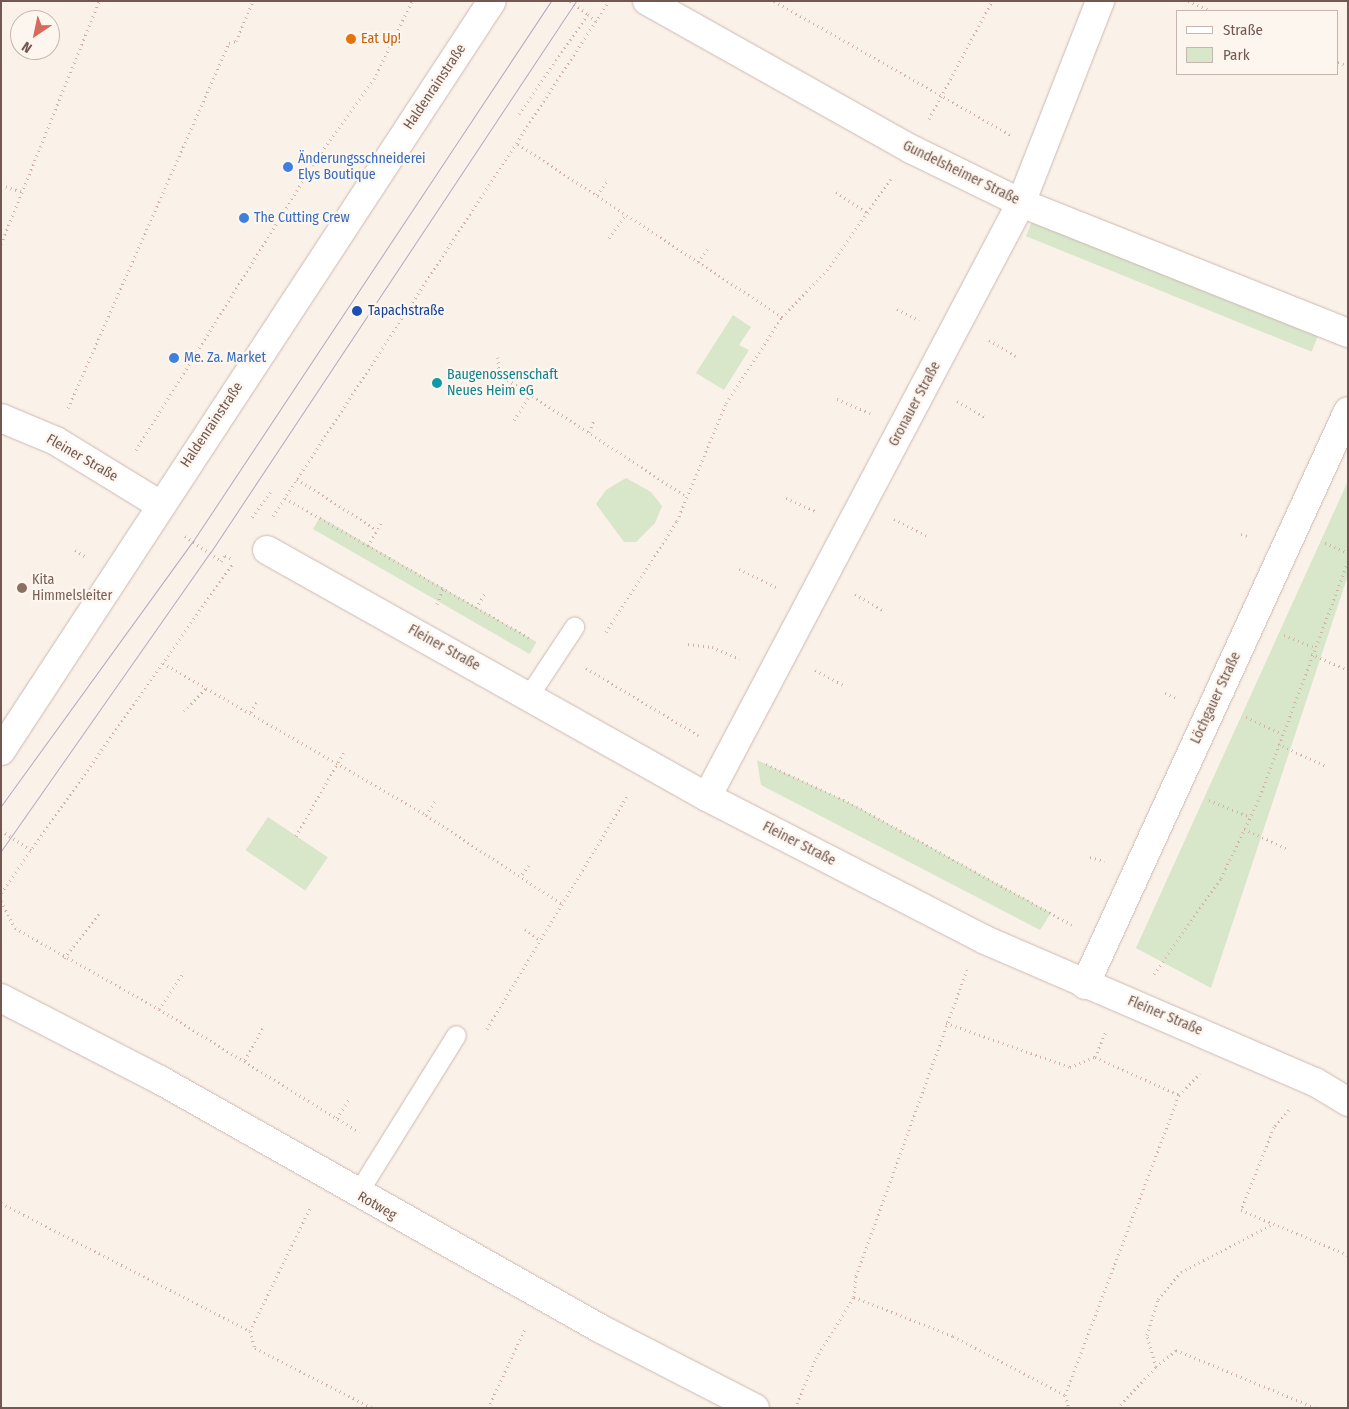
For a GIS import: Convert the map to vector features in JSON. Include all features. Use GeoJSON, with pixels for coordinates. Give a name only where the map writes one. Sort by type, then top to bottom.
{"type":"FeatureCollection","features":[{"type":"Feature","properties":{"kind":"street","name":"Haldenrainstraße"},"geometry":{"type":"LineString","coordinates":[[1,751],[159,504],[492,1]]}},
{"type":"Feature","properties":{"kind":"street","name":"Gundelsheimer Straße"},"geometry":{"type":"LineString","coordinates":[[647,1],[911,148],[1021,204],[1348,332]]}},
{"type":"Feature","properties":{"kind":"street","name":"Gronauer Straße"},"geometry":{"type":"LineString","coordinates":[[707,797],[1021,204],[1100,1]]}},
{"type":"Feature","properties":{"kind":"street","name":"Löchgauer Straße"},"geometry":{"type":"LineString","coordinates":[[1085,985],[1348,411]]}},
{"type":"Feature","properties":{"kind":"street","name":"Fleiner Straße"},"geometry":{"type":"LineString","coordinates":[[1,418],[56,441],[159,504]]}},
{"type":"Feature","properties":{"kind":"street","name":"Fleiner Straße"},"geometry":{"type":"LineString","coordinates":[[255,554],[529,696],[707,797],[985,940],[1085,985],[1139,1004],[1315,1082],[1348,1102]]}},
{"type":"Feature","properties":{"kind":"street","name":"Rotweg"},"geometry":{"type":"LineString","coordinates":[[1,998],[160,1080],[357,1194],[540,1296],[755,1408]]}},
{"type":"Feature","properties":{"kind":"lane"},"geometry":{"type":"LineString","coordinates":[[529,696],[574,627]]}},
{"type":"Feature","properties":{"kind":"lane"},"geometry":{"type":"LineString","coordinates":[[357,1194],[383,1146],[456,1035]]}},
{"type":"Feature","properties":{"kind":"path"},"geometry":{"type":"LineString","coordinates":[[1,244],[99,1]]}},
{"type":"Feature","properties":{"kind":"path"},"geometry":{"type":"LineString","coordinates":[[56,441],[225,52],[236,41],[253,1]]}},
{"type":"Feature","properties":{"kind":"path"},"geometry":{"type":"LineString","coordinates":[[119,479],[260,246],[374,79],[412,1]]}},
{"type":"Feature","properties":{"kind":"path"},"geometry":{"type":"LineString","coordinates":[[570,1],[596,21]]}},
{"type":"Feature","properties":{"kind":"path"},"geometry":{"type":"LineString","coordinates":[[269,520],[518,144],[609,1]]}},
{"type":"Feature","properties":{"kind":"path"},"geometry":{"type":"LineString","coordinates":[[774,1],[941,98],[1042,150]]}},
{"type":"Feature","properties":{"kind":"path"},"geometry":{"type":"LineString","coordinates":[[947,88],[992,1]]}},
{"type":"Feature","properties":{"kind":"path"},"geometry":{"type":"LineString","coordinates":[[1188,1],[1210,10]]}},
{"type":"Feature","properties":{"kind":"path"},"geometry":{"type":"LineString","coordinates":[[519,114],[588,14]]}},
{"type":"Feature","properties":{"kind":"path"},"geometry":{"type":"LineString","coordinates":[[518,144],[782,317]]}},
{"type":"Feature","properties":{"kind":"path"},"geometry":{"type":"LineString","coordinates":[[604,634],[677,521],[684,495],[726,403],[782,317],[827,270],[869,214],[911,148]]}},
{"type":"Feature","properties":{"kind":"path"},"geometry":{"type":"LineString","coordinates":[[597,195],[606,182]]}},
{"type":"Feature","properties":{"kind":"path"},"geometry":{"type":"LineString","coordinates":[[1,185],[22,192]]}},
{"type":"Feature","properties":{"kind":"path"},"geometry":{"type":"LineString","coordinates":[[836,192],[869,214]]}},
{"type":"Feature","properties":{"kind":"path"},"geometry":{"type":"LineString","coordinates":[[609,238],[626,214]]}},
{"type":"Feature","properties":{"kind":"path"},"geometry":{"type":"LineString","coordinates":[[698,262],[707,249]]}},
{"type":"Feature","properties":{"kind":"path"},"geometry":{"type":"LineString","coordinates":[[498,357],[499,374],[684,495]]}},
{"type":"Feature","properties":{"kind":"path"},"geometry":{"type":"LineString","coordinates":[[514,420],[531,394]]}},
{"type":"Feature","properties":{"kind":"path"},"geometry":{"type":"LineString","coordinates":[[589,432],[594,420]]}},
{"type":"Feature","properties":{"kind":"path"},"geometry":{"type":"LineString","coordinates":[[297,479],[377,530]]}},
{"type":"Feature","properties":{"kind":"path"},"geometry":{"type":"LineString","coordinates":[[368,546],[382,522]]}},
{"type":"Feature","properties":{"kind":"path"},"geometry":{"type":"LineString","coordinates":[[1,893],[234,561],[255,554]]}},
{"type":"Feature","properties":{"kind":"path"},"geometry":{"type":"LineString","coordinates":[[1139,1004],[1154,975],[1222,878],[1250,817],[1311,654],[1346,570],[1348,560]]}},
{"type":"Feature","properties":{"kind":"path"},"geometry":{"type":"LineString","coordinates":[[739,569],[810,603]]}},
{"type":"Feature","properties":{"kind":"path"},"geometry":{"type":"LineString","coordinates":[[476,608],[486,592]]}},
{"type":"Feature","properties":{"kind":"path"},"geometry":{"type":"LineString","coordinates":[[688,644],[712,647],[772,674]]}},
{"type":"Feature","properties":{"kind":"path"},"geometry":{"type":"LineString","coordinates":[[1311,654],[1348,670]]}},
{"type":"Feature","properties":{"kind":"path"},"geometry":{"type":"LineString","coordinates":[[584,666],[589,658]]}},
{"type":"Feature","properties":{"kind":"path"},"geometry":{"type":"LineString","coordinates":[[163,663],[207,686],[426,815],[522,874],[562,904]]}},
{"type":"Feature","properties":{"kind":"path"},"geometry":{"type":"LineString","coordinates":[[601,677],[604,671]]}},
{"type":"Feature","properties":{"kind":"path"},"geometry":{"type":"LineString","coordinates":[[184,711],[207,686]]}},
{"type":"Feature","properties":{"kind":"path"},"geometry":{"type":"LineString","coordinates":[[251,712],[258,700]]}},
{"type":"Feature","properties":{"kind":"path"},"geometry":{"type":"LineString","coordinates":[[1278,744],[1326,766]]}},
{"type":"Feature","properties":{"kind":"path"},"geometry":{"type":"LineString","coordinates":[[296,836],[345,750]]}},
{"type":"Feature","properties":{"kind":"path"},"geometry":{"type":"LineString","coordinates":[[1176,787],[1250,817]]}},
{"type":"Feature","properties":{"kind":"path"},"geometry":{"type":"LineString","coordinates":[[484,1034],[630,790]]}},
{"type":"Feature","properties":{"kind":"path"},"geometry":{"type":"LineString","coordinates":[[426,815],[435,801]]}},
{"type":"Feature","properties":{"kind":"path"},"geometry":{"type":"LineString","coordinates":[[1244,829],[1288,849]]}},
{"type":"Feature","properties":{"kind":"path"},"geometry":{"type":"LineString","coordinates":[[1,830],[32,851]]}},
{"type":"Feature","properties":{"kind":"path"},"geometry":{"type":"LineString","coordinates":[[522,874],[528,865]]}},
{"type":"Feature","properties":{"kind":"path"},"geometry":{"type":"LineString","coordinates":[[1,901],[15,928],[64,958],[159,1009],[383,1146]]}},
{"type":"Feature","properties":{"kind":"path"},"geometry":{"type":"LineString","coordinates":[[64,958],[99,914]]}},
{"type":"Feature","properties":{"kind":"path"},"geometry":{"type":"LineString","coordinates":[[525,929],[540,940]]}},
{"type":"Feature","properties":{"kind":"path"},"geometry":{"type":"LineString","coordinates":[[795,1408],[816,1358],[854,1298],[856,1276],[967,969]]}},
{"type":"Feature","properties":{"kind":"path"},"geometry":{"type":"LineString","coordinates":[[159,1009],[184,972]]}},
{"type":"Feature","properties":{"kind":"path"},"geometry":{"type":"LineString","coordinates":[[946,1023],[1070,1067],[1095,1057],[1104,1036]]}},
{"type":"Feature","properties":{"kind":"path"},"geometry":{"type":"LineString","coordinates":[[245,1060],[264,1026]]}},
{"type":"Feature","properties":{"kind":"path"},"geometry":{"type":"LineString","coordinates":[[1095,1057],[1179,1095]]}},
{"type":"Feature","properties":{"kind":"path"},"geometry":{"type":"LineString","coordinates":[[1064,1395],[1179,1095],[1201,1072]]}},
{"type":"Feature","properties":{"kind":"path"},"geometry":{"type":"LineString","coordinates":[[1315,1082],[1274,1126],[1241,1210],[1271,1225],[1348,1255]]}},
{"type":"Feature","properties":{"kind":"path"},"geometry":{"type":"LineString","coordinates":[[337,1118],[350,1098]]}},
{"type":"Feature","properties":{"kind":"path"},"geometry":{"type":"LineString","coordinates":[[326,1176],[250,1332],[255,1348],[372,1408]]}},
{"type":"Feature","properties":{"kind":"path"},"geometry":{"type":"LineString","coordinates":[[1,1203],[250,1332]]}},
{"type":"Feature","properties":{"kind":"path"},"geometry":{"type":"LineString","coordinates":[[1156,1367],[1147,1335],[1158,1299],[1181,1272],[1271,1225]]}},
{"type":"Feature","properties":{"kind":"path"},"geometry":{"type":"LineString","coordinates":[[488,1408],[540,1296]]}},
{"type":"Feature","properties":{"kind":"path"},"geometry":{"type":"LineString","coordinates":[[854,1298],[953,1336],[1064,1395],[1069,1408]]}},
{"type":"Feature","properties":{"kind":"path"},"geometry":{"type":"LineString","coordinates":[[1117,1408],[1156,1367],[1176,1350],[1316,1408]]}},
{"type":"Feature","properties":{"kind":"green space"},"geometry":{"type":"Polygon","coordinates":[[[1035,214],[1321,329],[1312,352],[1026,236],[1035,214]]]}},
{"type":"Feature","properties":{"kind":"green space"},"geometry":{"type":"Polygon","coordinates":[[[733,315],[751,327],[739,345],[749,350],[724,390],[696,373],[733,315]]]}},
{"type":"Feature","properties":{"kind":"green space"},"geometry":{"type":"Polygon","coordinates":[[[626,478],[651,492],[662,506],[655,523],[636,542],[624,542],[596,504],[606,490],[626,478]]]}},
{"type":"Feature","properties":{"kind":"green space"},"geometry":{"type":"Polygon","coordinates":[[[1348,481],[1348,575],[1211,988],[1136,948],[1348,481]]]}},
{"type":"Feature","properties":{"kind":"green space"},"geometry":{"type":"Polygon","coordinates":[[[320,517],[537,642],[530,654],[313,529],[320,517]]]}},
{"type":"Feature","properties":{"kind":"green space"},"geometry":{"type":"Polygon","coordinates":[[[757,760],[852,804],[1051,913],[1040,930],[761,785],[757,760]]]}},
{"type":"Feature","properties":{"kind":"green space"},"geometry":{"type":"Polygon","coordinates":[[[268,817],[328,857],[305,890],[246,850],[268,817]]]}},
{"type":"Feature","properties":{"kind":"tram line"},"geometry":{"type":"LineString","coordinates":[[1,806],[193,541],[551,1]]}},
{"type":"Feature","properties":{"kind":"tram line"},"geometry":{"type":"LineString","coordinates":[[1,851],[210,553],[576,1]]}},
{"type":"Feature","properties":{"kind":"place","name":"Eat Up!"},"geometry":{"type":"Point","coordinates":[351,39]}},
{"type":"Feature","properties":{"kind":"place","name":"Änderungsschneiderei Elys Boutique"},"geometry":{"type":"Point","coordinates":[288,167]}},
{"type":"Feature","properties":{"kind":"place","name":"The Cutting Crew"},"geometry":{"type":"Point","coordinates":[244,218]}},
{"type":"Feature","properties":{"kind":"place","name":"Tapachstraße"},"geometry":{"type":"Point","coordinates":[357,311]}},
{"type":"Feature","properties":{"kind":"place","name":"Me. Za. Market"},"geometry":{"type":"Point","coordinates":[174,358]}},
{"type":"Feature","properties":{"kind":"place","name":"Baugenossenschaft Neues Heim eG"},"geometry":{"type":"Point","coordinates":[437,383]}},
{"type":"Feature","properties":{"kind":"place","name":"Kita Himmelsleiter"},"geometry":{"type":"Point","coordinates":[22,588]}}]}
